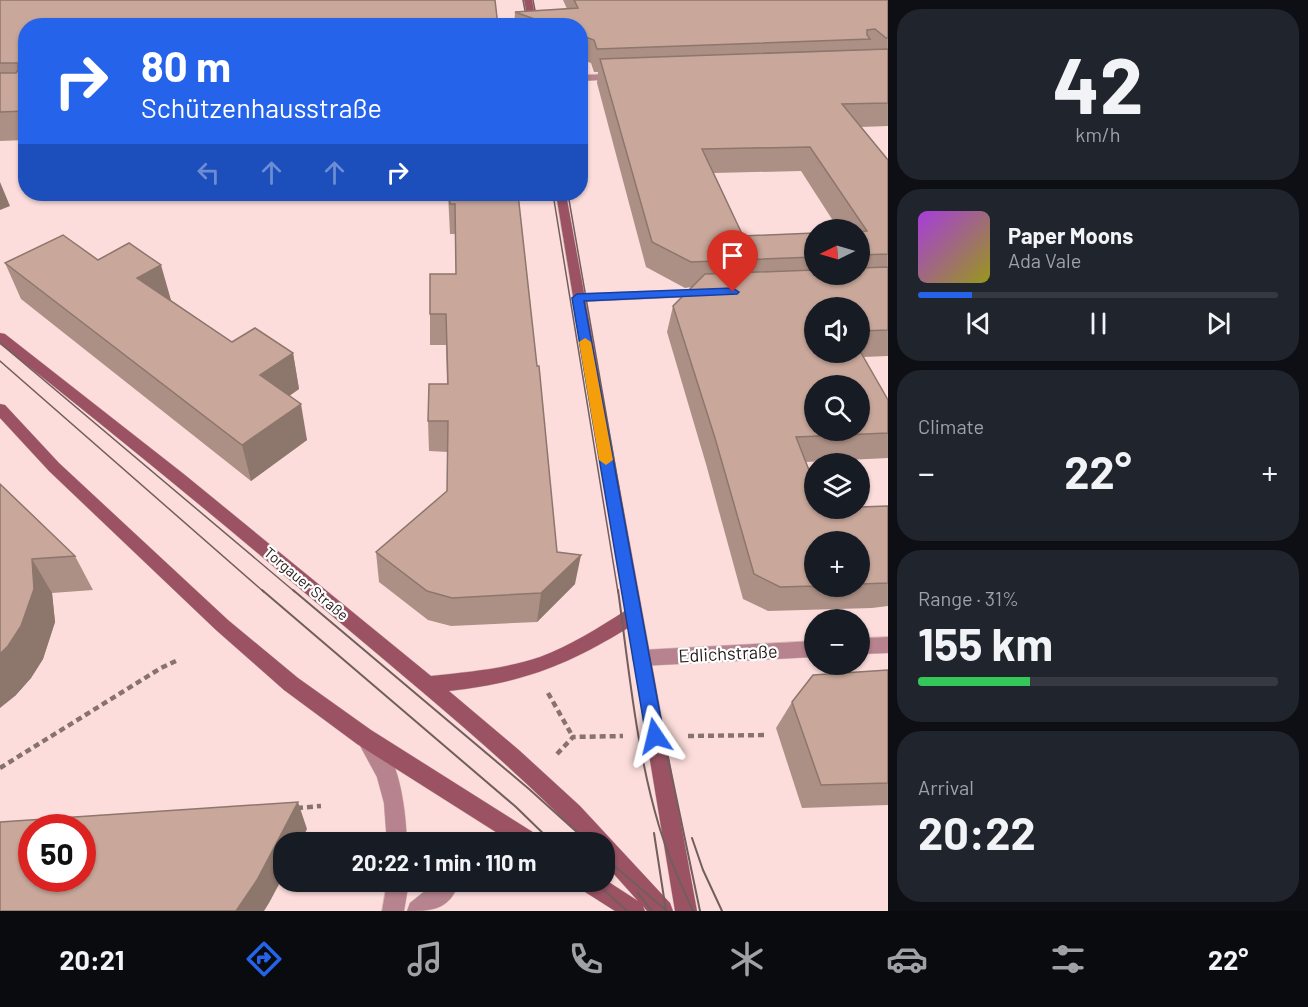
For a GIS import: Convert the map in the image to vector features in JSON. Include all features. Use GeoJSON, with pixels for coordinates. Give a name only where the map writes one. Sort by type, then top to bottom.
{"type":"FeatureCollection","features":[{"type":"Feature","properties":{"kind":"main road"},"geometry":{"type":"LineString","coordinates":[[528,0],[531,18]]}},
{"type":"Feature","properties":{"kind":"main road"},"geometry":{"type":"LineString","coordinates":[[562,201],[577,298],[686,911]]}},
{"type":"Feature","properties":{"kind":"main road","name":"Torgauer Straße"},"geometry":{"type":"LineString","coordinates":[[0,337],[118,429],[427,684],[537,778],[590,832]]}},
{"type":"Feature","properties":{"kind":"main road"},"geometry":{"type":"LineString","coordinates":[[0,409],[54,467],[222,626],[291,684],[364,737],[515,832]]}},
{"type":"Feature","properties":{"kind":"main road"},"geometry":{"type":"LineString","coordinates":[[427,684],[472,680],[532,668],[570,652],[633,615]]}},
{"type":"Feature","properties":{"kind":"main road"},"geometry":{"type":"LineString","coordinates":[[615,859],[662,911]]}},
{"type":"Feature","properties":{"kind":"main road"},"geometry":{"type":"LineString","coordinates":[[605,892],[634,911]]}},
{"type":"Feature","properties":{"kind":"street"},"geometry":{"type":"LineString","coordinates":[[588,78],[626,76]]}},
{"type":"Feature","properties":{"kind":"street"},"geometry":{"type":"LineString","coordinates":[[577,298],[713,293]]}},
{"type":"Feature","properties":{"kind":"street"},"geometry":{"type":"LineString","coordinates":[[870,646],[888,645]]}},
{"type":"Feature","properties":{"kind":"street","name":"Edlichstraße"},"geometry":{"type":"LineString","coordinates":[[641,658],[804,650]]}},
{"type":"Feature","properties":{"kind":"street"},"geometry":{"type":"LineString","coordinates":[[364,737],[374,749],[389,783],[396,832]]}},
{"type":"Feature","properties":{"kind":"street"},"geometry":{"type":"LineString","coordinates":[[393,911],[396,892]]}},
{"type":"Feature","properties":{"kind":"street"},"geometry":{"type":"LineString","coordinates":[[418,911],[441,892]]}},
{"type":"Feature","properties":{"kind":"path"},"geometry":{"type":"LineString","coordinates":[[0,768],[161,668],[178,660]]}},
{"type":"Feature","properties":{"kind":"path"},"geometry":{"type":"LineString","coordinates":[[544,686],[573,736]]}},
{"type":"Feature","properties":{"kind":"path"},"geometry":{"type":"LineString","coordinates":[[716,735],[768,735]]}},
{"type":"Feature","properties":{"kind":"path"},"geometry":{"type":"LineString","coordinates":[[553,759],[573,736],[598,736]]}},
{"type":"Feature","properties":{"kind":"path"},"geometry":{"type":"LineString","coordinates":[[285,809],[321,806]]}},
{"type":"Feature","properties":{"kind":"building"},"geometry":{"type":"Polygon","coordinates":[[[0,0],[495,0],[497,18],[18,18],[18,63],[0,63],[0,0]]]}},
{"type":"Feature","properties":{"kind":"building"},"geometry":{"type":"Polygon","coordinates":[[[574,0],[888,0],[888,38],[875,29],[867,30],[870,39],[597,49],[594,40],[588,38],[588,18],[532,18],[515,12],[578,8],[574,0]]]}},
{"type":"Feature","properties":{"kind":"building"},"geometry":{"type":"Polygon","coordinates":[[[888,49],[888,103],[842,104],[888,160],[888,254],[870,255],[870,219],[859,219],[810,147],[702,149],[743,236],[804,233],[804,257],[691,262],[652,242],[600,59],[888,49]]]}},
{"type":"Feature","properties":{"kind":"building"},"geometry":{"type":"Polygon","coordinates":[[[18,70],[18,111],[0,112],[0,73],[16,73],[18,70]]]}},
{"type":"Feature","properties":{"kind":"building"},"geometry":{"type":"Polygon","coordinates":[[[450,201],[519,201],[537,366],[539,366],[557,552],[581,555],[541,593],[452,598],[427,591],[376,552],[447,491],[448,421],[428,421],[429,384],[448,384],[446,314],[430,314],[430,274],[456,274],[455,204],[450,204],[450,201]]]}},
{"type":"Feature","properties":{"kind":"building"},"geometry":{"type":"Polygon","coordinates":[[[63,235],[98,260],[129,243],[161,265],[137,278],[232,342],[255,328],[293,353],[260,375],[301,404],[242,445],[5,263],[63,235]]]}},
{"type":"Feature","properties":{"kind":"building"},"geometry":{"type":"Polygon","coordinates":[[[888,267],[888,330],[870,331],[870,297],[804,297],[804,363],[867,363],[888,400],[888,433],[870,434],[870,375],[804,375],[804,437],[796,437],[804,457],[804,519],[870,519],[870,507],[888,506],[888,583],[870,584],[870,531],[804,531],[804,586],[780,587],[754,574],[715,438],[673,306],[705,274],[804,270],[804,285],[870,285],[870,268],[888,267]]]}},
{"type":"Feature","properties":{"kind":"building"},"geometry":{"type":"Polygon","coordinates":[[[0,484],[75,556],[32,559],[34,589],[21,626],[0,654],[0,484]]]}},
{"type":"Feature","properties":{"kind":"building"},"geometry":{"type":"Polygon","coordinates":[[[888,670],[888,783],[821,785],[792,702],[813,675],[870,675],[870,671],[888,670]]]}},
{"type":"Feature","properties":{"kind":"building"},"geometry":{"type":"Polygon","coordinates":[[[298,802],[282,832],[273,832],[273,850],[257,880],[236,911],[0,911],[0,822],[18,821],[18,892],[96,892],[96,816],[298,802]]]}},
{"type":"Feature","properties":{"kind":"tram line"},"geometry":{"type":"LineString","coordinates":[[523,0],[526,18]]}},
{"type":"Feature","properties":{"kind":"tram line"},"geometry":{"type":"LineString","coordinates":[[533,0],[536,18]]}},
{"type":"Feature","properties":{"kind":"tram line"},"geometry":{"type":"LineString","coordinates":[[554,201],[618,592]]}},
{"type":"Feature","properties":{"kind":"tram line"},"geometry":{"type":"LineString","coordinates":[[569,201],[637,592]]}},
{"type":"Feature","properties":{"kind":"tram line"},"geometry":{"type":"LineString","coordinates":[[0,343],[295,592]]}},
{"type":"Feature","properties":{"kind":"tram line"},"geometry":{"type":"LineString","coordinates":[[0,361],[264,592]]}},
{"type":"Feature","properties":{"kind":"tram line"},"geometry":{"type":"LineString","coordinates":[[262,590],[516,807],[542,832]]}},
{"type":"Feature","properties":{"kind":"tram line"},"geometry":{"type":"LineString","coordinates":[[293,590],[577,832]]}},
{"type":"Feature","properties":{"kind":"tram line"},"geometry":{"type":"LineString","coordinates":[[618,590],[644,768],[666,848],[693,911]]}},
{"type":"Feature","properties":{"kind":"tram line"},"geometry":{"type":"LineString","coordinates":[[637,590],[658,710],[700,911]]}},
{"type":"Feature","properties":{"kind":"tram line"},"geometry":{"type":"LineString","coordinates":[[654,833],[666,910]]}},
{"type":"Feature","properties":{"kind":"tram line"},"geometry":{"type":"LineString","coordinates":[[692,838],[703,870],[722,911]]}},
{"type":"Feature","properties":{"kind":"tram line"},"geometry":{"type":"LineString","coordinates":[[615,866],[666,910]]}},
{"type":"Feature","properties":{"kind":"tram line"},"geometry":{"type":"LineString","coordinates":[[606,892],[627,911]]}},
{"type":"Feature","properties":{"kind":"tram line"},"geometry":{"type":"LineString","coordinates":[[637,892],[652,911]]}},
{"type":"Feature","properties":{"kind":"slow traffic"},"geometry":{"type":"LineString","coordinates":[[585,342],[606,460]]}},
{"type":"Feature","properties":{"kind":"route"},"geometry":{"type":"LineString","coordinates":[[655,736],[577,298],[733,292]]}}]}
